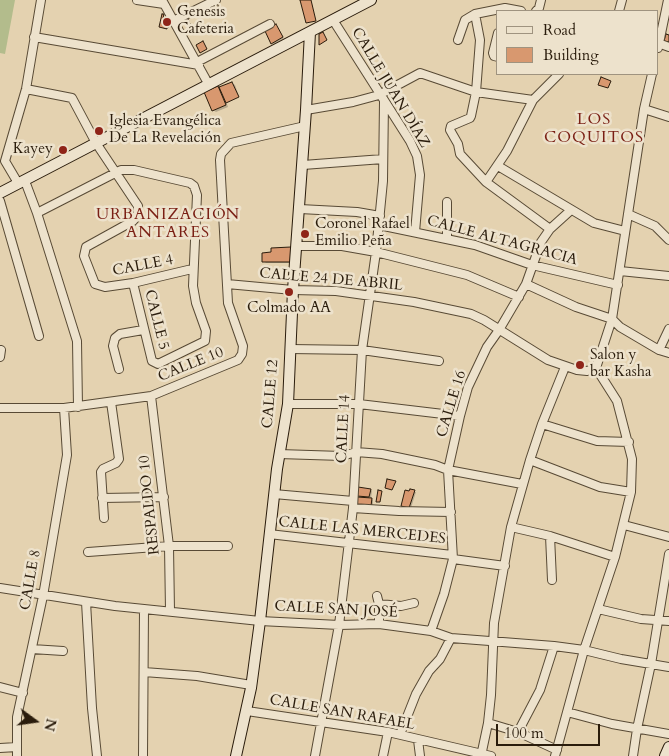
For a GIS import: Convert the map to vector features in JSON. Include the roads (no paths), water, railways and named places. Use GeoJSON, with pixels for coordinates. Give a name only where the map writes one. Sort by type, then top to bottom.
{"type":"FeatureCollection","features":[{"type":"Feature","properties":{"kind":"main road"},"geometry":{"type":"LineString","coordinates":[[347,12],[348,0]]}},
{"type":"Feature","properties":{"kind":"main road"},"geometry":{"type":"LineString","coordinates":[[0,193],[333,20],[359,3],[371,0]]}},
{"type":"Feature","properties":{"kind":"main road","name":"CALLE 12"},"geometry":{"type":"LineString","coordinates":[[236,756],[251,685],[279,454],[288,404],[293,290],[300,209],[310,32]]}},
{"type":"Feature","properties":{"kind":"main road"},"geometry":{"type":"LineString","coordinates":[[666,756],[669,747]]}},
{"type":"Feature","properties":{"kind":"street"},"geometry":{"type":"LineString","coordinates":[[41,0],[26,89],[5,161],[22,182],[37,213],[77,341],[78,407]]}},
{"type":"Feature","properties":{"kind":"street"},"geometry":{"type":"LineString","coordinates":[[138,0],[163,2],[209,85]]}},
{"type":"Feature","properties":{"kind":"street"},"geometry":{"type":"LineString","coordinates":[[173,21],[216,0]]}},
{"type":"Feature","properties":{"kind":"street"},"geometry":{"type":"LineString","coordinates":[[659,40],[668,0]]}},
{"type":"Feature","properties":{"kind":"street"},"geometry":{"type":"LineString","coordinates":[[458,40],[466,20],[476,14],[497,11]]}},
{"type":"Feature","properties":{"kind":"street"},"geometry":{"type":"LineString","coordinates":[[476,14],[480,40],[476,92],[470,118],[450,128],[458,144],[460,154],[486,182],[550,228]]}},
{"type":"Feature","properties":{"kind":"street","name":"CALLE JUAN DÍAZ"},"geometry":{"type":"LineString","coordinates":[[333,20],[410,141],[419,166],[420,175],[415,232]]}},
{"type":"Feature","properties":{"kind":"street"},"geometry":{"type":"LineString","coordinates":[[199,65],[199,61],[270,24]]}},
{"type":"Feature","properties":{"kind":"street"},"geometry":{"type":"LineString","coordinates":[[34,37],[199,65]]}},
{"type":"Feature","properties":{"kind":"street"},"geometry":{"type":"LineString","coordinates":[[497,37],[493,53],[494,56],[497,57]]}},
{"type":"Feature","properties":{"kind":"street"},"geometry":{"type":"LineString","coordinates":[[306,110],[382,98],[420,73],[476,92],[533,100]]}},
{"type":"Feature","properties":{"kind":"street"},"geometry":{"type":"LineString","coordinates":[[486,182],[498,166],[533,100],[558,75]]}},
{"type":"Feature","properties":{"kind":"street"},"geometry":{"type":"LineString","coordinates":[[488,722],[518,732],[556,753],[584,650],[624,525],[631,492],[632,459],[629,442],[617,401],[596,368],[612,319],[644,109],[652,75]]}},
{"type":"Feature","properties":{"kind":"street"},"geometry":{"type":"LineString","coordinates":[[26,89],[72,98],[96,144],[115,172]]}},
{"type":"Feature","properties":{"kind":"street","name":"CALLE 14"},"geometry":{"type":"LineString","coordinates":[[314,756],[339,625],[353,504],[362,350],[379,220],[383,158],[382,98]]}},
{"type":"Feature","properties":{"kind":"street"},"geometry":{"type":"LineString","coordinates":[[644,109],[669,117]]}},
{"type":"Feature","properties":{"kind":"street","name":"CALLE 10"},"geometry":{"type":"LineString","coordinates":[[0,408],[78,407],[151,396],[238,360],[242,354],[243,346],[228,303],[220,160],[224,149],[231,143],[305,126]]}},
{"type":"Feature","properties":{"kind":"street"},"geometry":{"type":"LineString","coordinates":[[302,165],[383,158]]}},
{"type":"Feature","properties":{"kind":"street"},"geometry":{"type":"LineString","coordinates":[[498,166],[594,223],[625,231]]}},
{"type":"Feature","properties":{"kind":"street"},"geometry":{"type":"LineString","coordinates":[[37,213],[115,172],[134,170],[185,181],[194,186],[197,196],[192,269]]}},
{"type":"Feature","properties":{"kind":"street","name":"CALLE 4"},"geometry":{"type":"LineString","coordinates":[[115,172],[138,206],[138,214],[133,221],[84,250],[84,256],[93,281],[97,286],[105,287],[192,269]]}},
{"type":"Feature","properties":{"kind":"street"},"geometry":{"type":"LineString","coordinates":[[0,202],[40,336]]}},
{"type":"Feature","properties":{"kind":"street"},"geometry":{"type":"LineString","coordinates":[[447,202],[448,239]]}},
{"type":"Feature","properties":{"kind":"street","name":"CALLE ALTAGRACIA"},"geometry":{"type":"LineString","coordinates":[[300,209],[357,212],[415,232],[475,245],[532,265],[618,285]]}},
{"type":"Feature","properties":{"kind":"street","name":"CALLE 16"},"geometry":{"type":"LineString","coordinates":[[431,631],[444,594],[452,557],[448,470],[468,388],[487,347],[526,284],[541,242],[550,228],[571,210]]}},
{"type":"Feature","properties":{"kind":"street"},"geometry":{"type":"LineString","coordinates":[[628,214],[656,226],[669,240]]}},
{"type":"Feature","properties":{"kind":"street"},"geometry":{"type":"LineString","coordinates":[[296,246],[342,246],[376,252],[467,275],[519,297]]}},
{"type":"Feature","properties":{"kind":"street","name":"CALLE 5"},"geometry":{"type":"LineString","coordinates":[[132,282],[150,357],[155,363],[162,362],[202,343],[206,338],[206,330],[196,303],[192,269]]}},
{"type":"Feature","properties":{"kind":"street"},"geometry":{"type":"LineString","coordinates":[[620,271],[669,276]]}},
{"type":"Feature","properties":{"kind":"street","name":"CALLE 24 DE ABRIL"},"geometry":{"type":"LineString","coordinates":[[226,284],[293,290],[336,291],[414,302],[471,314],[484,320],[529,350],[565,367],[588,372],[596,368]]}},
{"type":"Feature","properties":{"kind":"street"},"geometry":{"type":"LineString","coordinates":[[526,284],[576,307],[612,319],[620,327],[669,354]]}},
{"type":"Feature","properties":{"kind":"street"},"geometry":{"type":"LineString","coordinates":[[660,350],[669,329]]}},
{"type":"Feature","properties":{"kind":"street"},"geometry":{"type":"LineString","coordinates":[[119,369],[113,346],[115,338],[120,334],[143,330]]}},
{"type":"Feature","properties":{"kind":"street"},"geometry":{"type":"LineString","coordinates":[[290,349],[362,350],[440,361]]}},
{"type":"Feature","properties":{"kind":"street"},"geometry":{"type":"LineString","coordinates":[[481,755],[488,722],[494,669],[494,623],[511,527],[522,484],[542,424],[565,367]]}},
{"type":"Feature","properties":{"kind":"street","name":"RESPALDO 10"},"geometry":{"type":"LineString","coordinates":[[151,396],[169,546],[170,612]]}},
{"type":"Feature","properties":{"kind":"street"},"geometry":{"type":"LineString","coordinates":[[104,518],[102,470],[116,463],[119,459],[111,402]]}},
{"type":"Feature","properties":{"kind":"street"},"geometry":{"type":"LineString","coordinates":[[288,404],[359,404],[460,416]]}},
{"type":"Feature","properties":{"kind":"street","name":"CALLE 8"},"geometry":{"type":"LineString","coordinates":[[17,756],[17,718],[43,596],[67,455],[64,408]]}},
{"type":"Feature","properties":{"kind":"street"},"geometry":{"type":"LineString","coordinates":[[542,424],[598,441],[629,442]]}},
{"type":"Feature","properties":{"kind":"street"},"geometry":{"type":"LineString","coordinates":[[279,454],[342,456],[356,452],[382,454],[420,461],[448,470],[522,484]]}},
{"type":"Feature","properties":{"kind":"street"},"geometry":{"type":"LineString","coordinates":[[530,460],[600,487],[631,492]]}},
{"type":"Feature","properties":{"kind":"street"},"geometry":{"type":"LineString","coordinates":[[274,494],[399,511],[450,512]]}},
{"type":"Feature","properties":{"kind":"street"},"geometry":{"type":"LineString","coordinates":[[102,498],[164,497]]}},
{"type":"Feature","properties":{"kind":"street"},"geometry":{"type":"LineString","coordinates":[[624,525],[669,537]]}},
{"type":"Feature","properties":{"kind":"street"},"geometry":{"type":"LineString","coordinates":[[511,527],[550,536],[615,557]]}},
{"type":"Feature","properties":{"kind":"street","name":"CALLE LAS MERCEDES"},"geometry":{"type":"LineString","coordinates":[[269,534],[452,557],[505,566]]}},
{"type":"Feature","properties":{"kind":"street"},"geometry":{"type":"LineString","coordinates":[[550,536],[552,580]]}},
{"type":"Feature","properties":{"kind":"street"},"geometry":{"type":"LineString","coordinates":[[88,552],[169,546],[228,546]]}},
{"type":"Feature","properties":{"kind":"street"},"geometry":{"type":"LineString","coordinates":[[633,756],[636,729],[651,664],[669,554]]}},
{"type":"Feature","properties":{"kind":"street","name":"CALLE SAN JOSÉ"},"geometry":{"type":"LineString","coordinates":[[0,588],[43,596],[170,612],[339,625],[378,624],[431,631],[451,638],[584,650],[621,659],[669,667]]}},
{"type":"Feature","properties":{"kind":"street"},"geometry":{"type":"LineString","coordinates":[[378,624],[378,600],[401,606],[414,603]]}},
{"type":"Feature","properties":{"kind":"street"},"geometry":{"type":"LineString","coordinates":[[86,602],[92,708],[97,756]]}},
{"type":"Feature","properties":{"kind":"street"},"geometry":{"type":"LineString","coordinates":[[143,756],[144,609]]}},
{"type":"Feature","properties":{"kind":"street"},"geometry":{"type":"LineString","coordinates":[[598,609],[669,622]]}},
{"type":"Feature","properties":{"kind":"street"},"geometry":{"type":"LineString","coordinates":[[399,734],[416,694],[429,671],[440,659],[451,638]]}},
{"type":"Feature","properties":{"kind":"street"},"geometry":{"type":"LineString","coordinates":[[518,732],[540,690],[554,646]]}},
{"type":"Feature","properties":{"kind":"street"},"geometry":{"type":"LineString","coordinates":[[32,649],[63,651]]}},
{"type":"Feature","properties":{"kind":"street"},"geometry":{"type":"LineString","coordinates":[[144,672],[197,676],[251,685]]}},
{"type":"Feature","properties":{"kind":"street"},"geometry":{"type":"LineString","coordinates":[[0,687],[23,693]]}},
{"type":"Feature","properties":{"kind":"street","name":"CALLE SAN RAFAEL"},"geometry":{"type":"LineString","coordinates":[[247,711],[399,734],[491,756]]}},
{"type":"Feature","properties":{"kind":"street"},"geometry":{"type":"LineString","coordinates":[[567,712],[636,729],[669,734]]}},
{"type":"Feature","properties":{"kind":"street"},"geometry":{"type":"LineString","coordinates":[[383,756],[388,732]]}},
{"type":"Feature","properties":{"kind":"street"},"geometry":{"type":"LineString","coordinates":[[418,740],[420,756]]}},
{"type":"Feature","properties":{"kind":"street"},"geometry":{"type":"LineString","coordinates":[[0,748],[17,747]]}},
{"type":"Feature","properties":{"kind":"place","name":"Genesis Cafeteria"},"geometry":{"type":"Point","coordinates":[167,22]}},
{"type":"Feature","properties":{"kind":"place","name":"Iglesia Evangélica De La Revelación"},"geometry":{"type":"Point","coordinates":[99,131]}},
{"type":"Feature","properties":{"kind":"place","name":"Kayey"},"geometry":{"type":"Point","coordinates":[63,150]}},
{"type":"Feature","properties":{"kind":"place","name":"Coronel Rafael Emilio Peña"},"geometry":{"type":"Point","coordinates":[305,234]}},
{"type":"Feature","properties":{"kind":"place","name":"Colmado AA"},"geometry":{"type":"Point","coordinates":[289,292]}},
{"type":"Feature","properties":{"kind":"place","name":"Salon y bar Kasha"},"geometry":{"type":"Point","coordinates":[580,365]}},
{"type":"Feature","properties":{"kind":"district","name":"LOS COQUITOS"},"geometry":{"type":"Point","coordinates":[594,129]}},
{"type":"Feature","properties":{"kind":"district","name":"URBANIZACIÓN ANTARES"},"geometry":{"type":"Point","coordinates":[168,224]}}]}
